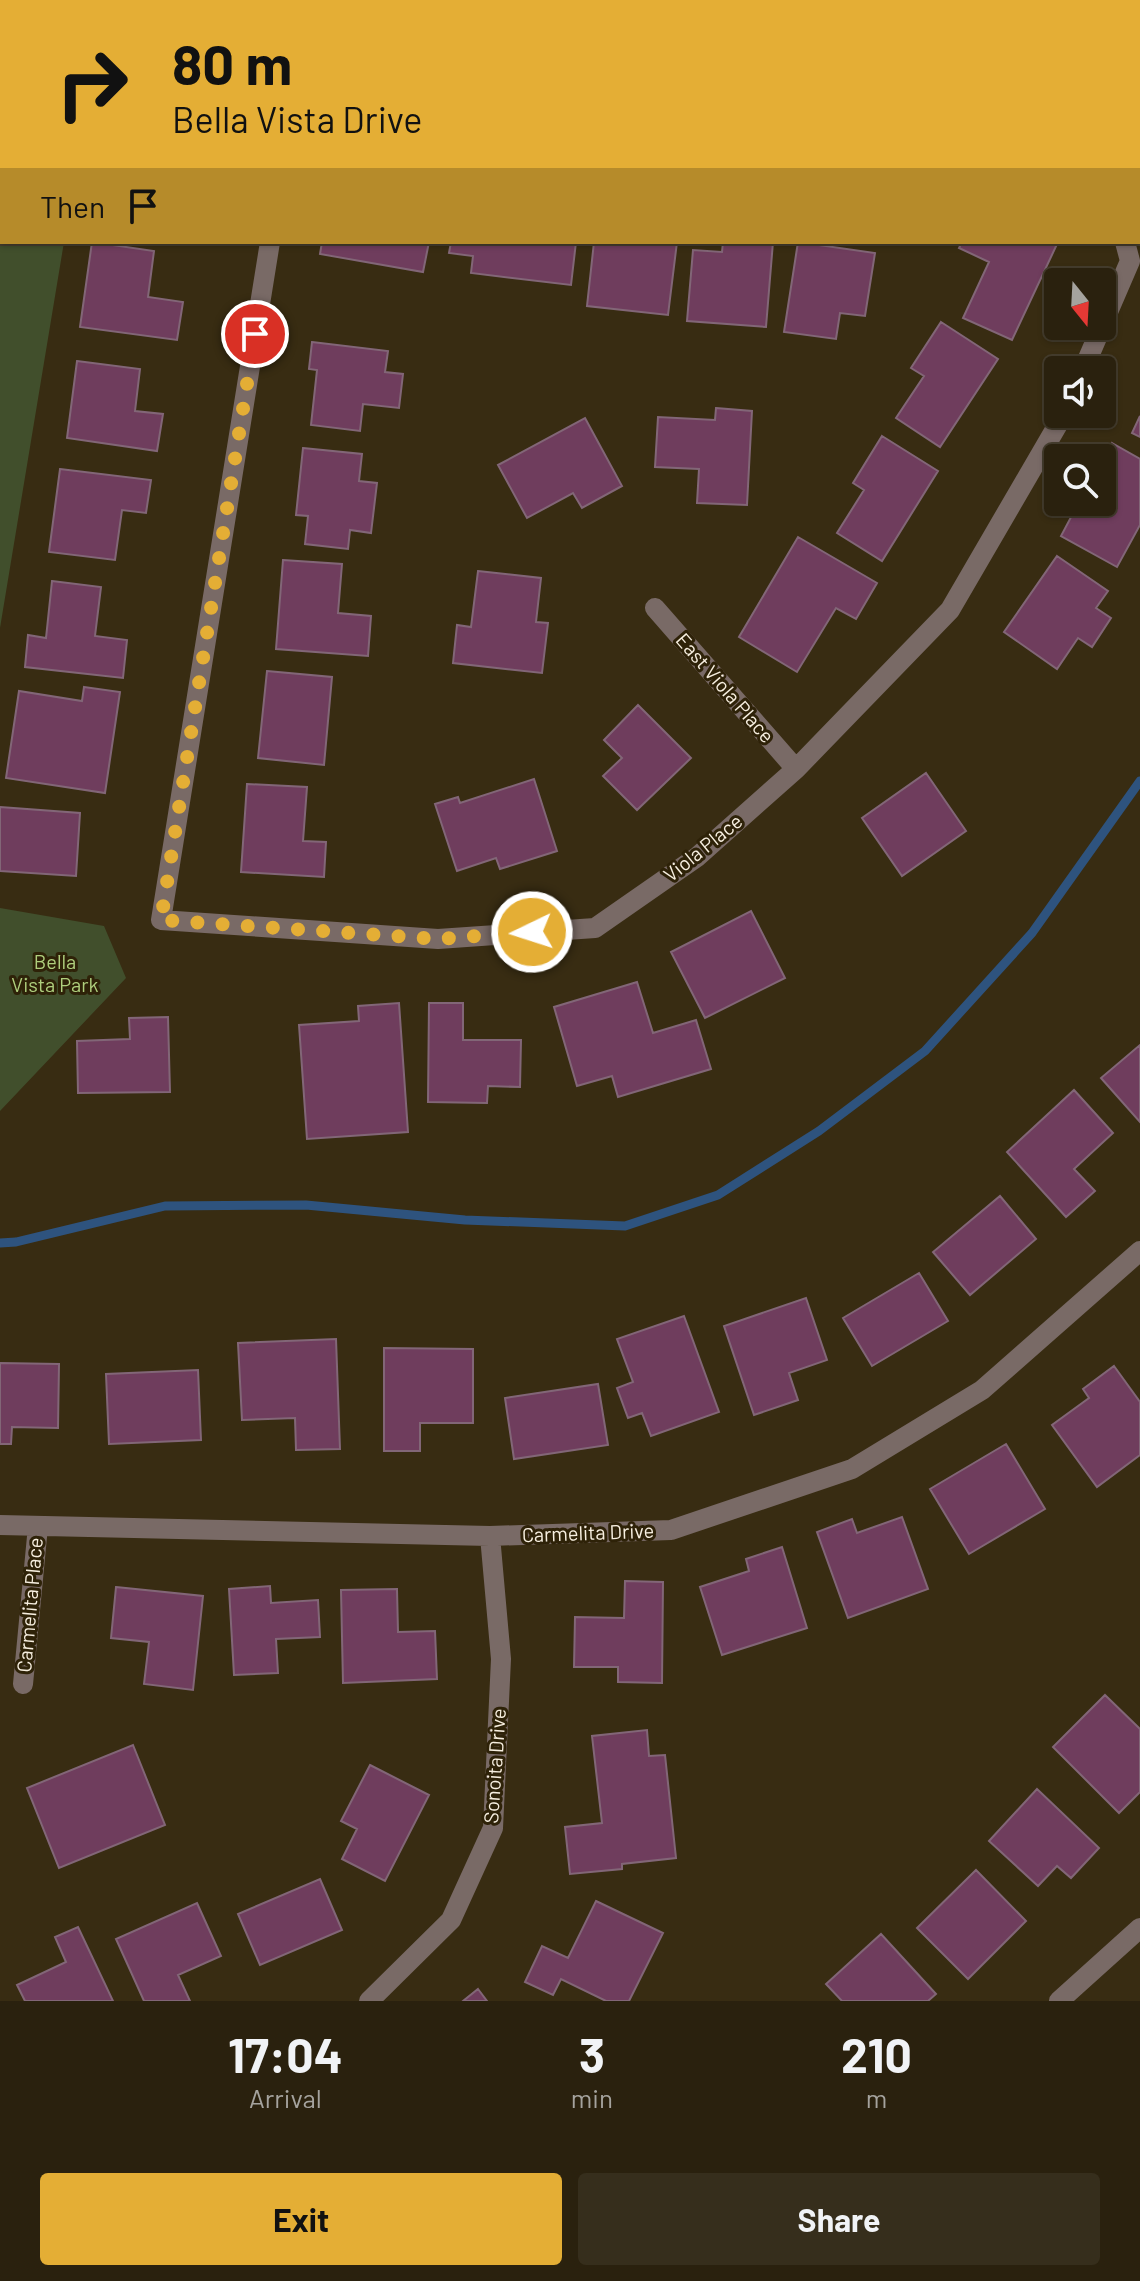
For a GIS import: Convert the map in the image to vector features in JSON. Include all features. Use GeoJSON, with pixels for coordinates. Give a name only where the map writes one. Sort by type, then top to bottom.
{"type":"FeatureCollection","features":[{"type":"Feature","properties":{"kind":"street","name":"Viola Place"},"geometry":{"type":"LineString","coordinates":[[270,244],[161,920],[438,939],[595,928],[697,857],[796,769],[950,610],[1057,428]]}},
{"type":"Feature","properties":{"kind":"street"},"geometry":{"type":"LineString","coordinates":[[1089,356],[1130,261],[1126,244]]}},
{"type":"Feature","properties":{"kind":"street","name":"East Viola Place"},"geometry":{"type":"LineString","coordinates":[[655,608],[796,769]]}},
{"type":"Feature","properties":{"kind":"street","name":"Carmelita Drive"},"geometry":{"type":"LineString","coordinates":[[0,1525],[490,1536],[671,1530],[852,1469],[982,1390],[1140,1251]]}},
{"type":"Feature","properties":{"kind":"street","name":"Carmelita Place"},"geometry":{"type":"LineString","coordinates":[[23,1684],[38,1526]]}},
{"type":"Feature","properties":{"kind":"street","name":"Sonoita Drive"},"geometry":{"type":"LineString","coordinates":[[369,2001],[451,1920],[493,1828],[501,1659],[490,1536]]}},
{"type":"Feature","properties":{"kind":"street"},"geometry":{"type":"LineString","coordinates":[[1059,2001],[1140,1928]]}},
{"type":"Feature","properties":{"kind":"green space"},"geometry":{"type":"Polygon","coordinates":[[[0,244],[64,244],[0,628],[0,244]]]}},
{"type":"Feature","properties":{"kind":"green space","name":"Bella Vista Park"},"geometry":{"type":"Polygon","coordinates":[[[0,908],[104,926],[126,978],[0,1111],[0,908]]]}},
{"type":"Feature","properties":{"kind":"building"},"geometry":{"type":"Polygon","coordinates":[[[92,244],[154,251],[148,297],[183,302],[177,340],[80,327],[92,244]]]}},
{"type":"Feature","properties":{"kind":"building"},"geometry":{"type":"Polygon","coordinates":[[[322,244],[429,244],[423,272],[320,254],[322,244]]]}},
{"type":"Feature","properties":{"kind":"building"},"geometry":{"type":"Polygon","coordinates":[[[451,244],[576,244],[571,285],[471,273],[473,256],[449,253],[451,244]]]}},
{"type":"Feature","properties":{"kind":"building"},"geometry":{"type":"Polygon","coordinates":[[[594,244],[677,244],[668,315],[587,306],[594,244]]]}},
{"type":"Feature","properties":{"kind":"building"},"geometry":{"type":"Polygon","coordinates":[[[723,244],[773,244],[766,327],[687,321],[693,250],[722,252],[723,244]]]}},
{"type":"Feature","properties":{"kind":"building"},"geometry":{"type":"Polygon","coordinates":[[[798,244],[875,253],[865,316],[840,313],[836,339],[784,332],[798,244]]]}},
{"type":"Feature","properties":{"kind":"building"},"geometry":{"type":"Polygon","coordinates":[[[961,244],[1057,244],[1012,340],[963,318],[989,262],[959,248],[961,244]]]}},
{"type":"Feature","properties":{"kind":"building"},"geometry":{"type":"Polygon","coordinates":[[[941,322],[998,359],[940,447],[896,418],[924,376],[911,368],[941,322]]]}},
{"type":"Feature","properties":{"kind":"building"},"geometry":{"type":"Polygon","coordinates":[[[312,342],[388,351],[385,372],[403,374],[399,408],[363,404],[360,431],[311,425],[317,370],[309,369],[312,342]]]}},
{"type":"Feature","properties":{"kind":"building"},"geometry":{"type":"Polygon","coordinates":[[[77,361],[140,369],[135,411],[163,414],[157,451],[67,438],[77,361]]]}},
{"type":"Feature","properties":{"kind":"building"},"geometry":{"type":"Polygon","coordinates":[[[716,408],[752,411],[747,505],[697,503],[699,469],[655,467],[658,417],[715,420],[716,408]]]}},
{"type":"Feature","properties":{"kind":"building"},"geometry":{"type":"Polygon","coordinates":[[[1140,416],[1140,437],[1132,433],[1140,416]]]}},
{"type":"Feature","properties":{"kind":"building"},"geometry":{"type":"Polygon","coordinates":[[[585,418],[622,486],[582,508],[573,493],[527,518],[498,465],[585,418]]]}},
{"type":"Feature","properties":{"kind":"building"},"geometry":{"type":"Polygon","coordinates":[[[882,436],[938,471],[882,561],[837,533],[864,490],[853,483],[882,436]]]}},
{"type":"Feature","properties":{"kind":"building"},"geometry":{"type":"Polygon","coordinates":[[[1116,445],[1140,459],[1140,525],[1117,567],[1061,536],[1072,516],[1116,516],[1116,445]]]}},
{"type":"Feature","properties":{"kind":"building"},"geometry":{"type":"Polygon","coordinates":[[[303,448],[362,454],[359,481],[377,483],[371,533],[350,530],[348,549],[305,544],[308,516],[296,515],[303,448]]]}},
{"type":"Feature","properties":{"kind":"building"},"geometry":{"type":"Polygon","coordinates":[[[60,469],[151,480],[146,513],[122,510],[115,560],[49,552],[60,469]]]}},
{"type":"Feature","properties":{"kind":"building"},"geometry":{"type":"Polygon","coordinates":[[[798,537],[877,583],[856,619],[836,608],[797,672],[739,637],[798,537]]]}},
{"type":"Feature","properties":{"kind":"building"},"geometry":{"type":"Polygon","coordinates":[[[1057,556],[1108,591],[1096,608],[1111,618],[1092,647],[1078,638],[1057,669],[1004,632],[1057,556]]]}},
{"type":"Feature","properties":{"kind":"building"},"geometry":{"type":"Polygon","coordinates":[[[283,560],[342,564],[338,613],[371,616],[368,656],[276,649],[283,560]]]}},
{"type":"Feature","properties":{"kind":"building"},"geometry":{"type":"Polygon","coordinates":[[[478,571],[541,578],[536,622],[548,623],[542,673],[453,663],[457,625],[471,627],[478,571]]]}},
{"type":"Feature","properties":{"kind":"building"},"geometry":{"type":"Polygon","coordinates":[[[52,581],[101,587],[95,636],[127,640],[123,678],[25,667],[28,635],[46,638],[52,581]]]}},
{"type":"Feature","properties":{"kind":"building"},"geometry":{"type":"Polygon","coordinates":[[[267,671],[332,677],[324,765],[258,758],[267,671]]]}},
{"type":"Feature","properties":{"kind":"building"},"geometry":{"type":"Polygon","coordinates":[[[84,687],[120,692],[105,793],[6,778],[19,691],[82,701],[84,687]]]}},
{"type":"Feature","properties":{"kind":"building"},"geometry":{"type":"Polygon","coordinates":[[[638,705],[691,758],[637,810],[603,776],[622,758],[604,740],[638,705]]]}},
{"type":"Feature","properties":{"kind":"building"},"geometry":{"type":"Polygon","coordinates":[[[926,773],[966,831],[902,876],[862,818],[926,773]]]}},
{"type":"Feature","properties":{"kind":"building"},"geometry":{"type":"Polygon","coordinates":[[[534,779],[557,851],[500,869],[496,858],[457,871],[435,804],[458,797],[460,803],[534,779]]]}},
{"type":"Feature","properties":{"kind":"building"},"geometry":{"type":"Polygon","coordinates":[[[247,784],[307,787],[303,841],[326,842],[324,877],[241,872],[247,784]]]}},
{"type":"Feature","properties":{"kind":"building"},"geometry":{"type":"Polygon","coordinates":[[[0,807],[80,813],[76,876],[0,871],[0,807]]]}},
{"type":"Feature","properties":{"kind":"building"},"geometry":{"type":"Polygon","coordinates":[[[751,911],[785,978],[705,1018],[671,952],[751,911]]]}},
{"type":"Feature","properties":{"kind":"building"},"geometry":{"type":"Polygon","coordinates":[[[637,982],[653,1033],[696,1020],[711,1069],[618,1097],[612,1076],[577,1086],[554,1007],[637,982]]]}},
{"type":"Feature","properties":{"kind":"building"},"geometry":{"type":"Polygon","coordinates":[[[399,1003],[408,1132],[307,1139],[299,1025],[359,1021],[358,1006],[399,1003]]]}},
{"type":"Feature","properties":{"kind":"building"},"geometry":{"type":"Polygon","coordinates":[[[429,1003],[463,1003],[463,1040],[521,1040],[520,1087],[488,1086],[487,1103],[428,1102],[429,1003]]]}},
{"type":"Feature","properties":{"kind":"building"},"geometry":{"type":"Polygon","coordinates":[[[168,1017],[170,1092],[78,1093],[77,1041],[130,1039],[129,1018],[168,1017]]]}},
{"type":"Feature","properties":{"kind":"building"},"geometry":{"type":"Polygon","coordinates":[[[1140,1045],[1140,1122],[1101,1078],[1140,1045]]]}},
{"type":"Feature","properties":{"kind":"building"},"geometry":{"type":"Polygon","coordinates":[[[1074,1090],[1113,1133],[1074,1169],[1095,1191],[1066,1217],[1007,1152],[1074,1090]]]}},
{"type":"Feature","properties":{"kind":"building"},"geometry":{"type":"Polygon","coordinates":[[[1000,1196],[1036,1239],[970,1295],[933,1252],[1000,1196]]]}},
{"type":"Feature","properties":{"kind":"building"},"geometry":{"type":"Polygon","coordinates":[[[919,1273],[948,1321],[872,1366],[843,1318],[919,1273]]]}},
{"type":"Feature","properties":{"kind":"building"},"geometry":{"type":"Polygon","coordinates":[[[806,1298],[827,1360],[789,1373],[798,1400],[754,1415],[724,1326],[806,1298]]]}},
{"type":"Feature","properties":{"kind":"building"},"geometry":{"type":"Polygon","coordinates":[[[684,1316],[719,1412],[651,1436],[642,1413],[628,1418],[617,1388],[633,1382],[617,1339],[684,1316]]]}},
{"type":"Feature","properties":{"kind":"building"},"geometry":{"type":"Polygon","coordinates":[[[336,1339],[340,1449],[296,1450],[295,1418],[242,1420],[238,1343],[336,1339]]]}},
{"type":"Feature","properties":{"kind":"building"},"geometry":{"type":"Polygon","coordinates":[[[384,1348],[473,1349],[473,1423],[420,1423],[420,1451],[384,1451],[384,1348]]]}},
{"type":"Feature","properties":{"kind":"building"},"geometry":{"type":"Polygon","coordinates":[[[0,1363],[59,1364],[58,1428],[12,1427],[11,1444],[0,1444],[0,1363]]]}},
{"type":"Feature","properties":{"kind":"building"},"geometry":{"type":"Polygon","coordinates":[[[1114,1366],[1140,1402],[1140,1455],[1097,1487],[1052,1425],[1089,1398],[1083,1389],[1114,1366]]]}},
{"type":"Feature","properties":{"kind":"building"},"geometry":{"type":"Polygon","coordinates":[[[198,1370],[201,1440],[109,1444],[106,1374],[198,1370]]]}},
{"type":"Feature","properties":{"kind":"building"},"geometry":{"type":"Polygon","coordinates":[[[598,1384],[608,1445],[514,1459],[505,1398],[598,1384]]]}},
{"type":"Feature","properties":{"kind":"building"},"geometry":{"type":"Polygon","coordinates":[[[1006,1444],[1045,1509],[969,1554],[930,1489],[1006,1444]]]}},
{"type":"Feature","properties":{"kind":"building"},"geometry":{"type":"Polygon","coordinates":[[[902,1517],[928,1589],[848,1618],[817,1532],[852,1519],[857,1533],[902,1517]]]}},
{"type":"Feature","properties":{"kind":"building"},"geometry":{"type":"Polygon","coordinates":[[[782,1547],[807,1628],[722,1655],[700,1587],[749,1571],[746,1559],[782,1547]]]}},
{"type":"Feature","properties":{"kind":"building"},"geometry":{"type":"Polygon","coordinates":[[[625,1581],[663,1582],[662,1683],[618,1682],[618,1667],[574,1667],[575,1617],[624,1618],[625,1581]]]}},
{"type":"Feature","properties":{"kind":"building"},"geometry":{"type":"Polygon","coordinates":[[[270,1586],[271,1603],[318,1600],[320,1637],[276,1639],[278,1673],[234,1675],[229,1589],[270,1586]]]}},
{"type":"Feature","properties":{"kind":"building"},"geometry":{"type":"Polygon","coordinates":[[[116,1587],[203,1596],[193,1690],[144,1684],[149,1642],[111,1638],[116,1587]]]}},
{"type":"Feature","properties":{"kind":"building"},"geometry":{"type":"Polygon","coordinates":[[[397,1589],[398,1632],[435,1631],[437,1679],[343,1683],[341,1590],[397,1589]]]}},
{"type":"Feature","properties":{"kind":"building"},"geometry":{"type":"Polygon","coordinates":[[[1105,1695],[1140,1729],[1140,1792],[1119,1813],[1053,1747],[1105,1695]]]}},
{"type":"Feature","properties":{"kind":"building"},"geometry":{"type":"Polygon","coordinates":[[[647,1730],[649,1756],[665,1755],[676,1858],[622,1864],[622,1869],[570,1874],[565,1827],[602,1823],[592,1736],[647,1730]]]}},
{"type":"Feature","properties":{"kind":"building"},"geometry":{"type":"Polygon","coordinates":[[[133,1745],[165,1825],[59,1868],[27,1788],[133,1745]]]}},
{"type":"Feature","properties":{"kind":"building"},"geometry":{"type":"Polygon","coordinates":[[[370,1765],[429,1795],[385,1881],[342,1859],[357,1829],[341,1821],[370,1765]]]}},
{"type":"Feature","properties":{"kind":"building"},"geometry":{"type":"Polygon","coordinates":[[[1037,1789],[1099,1848],[1071,1878],[1057,1866],[1038,1886],[989,1841],[1037,1789]]]}},
{"type":"Feature","properties":{"kind":"building"},"geometry":{"type":"Polygon","coordinates":[[[976,1870],[1026,1921],[968,1979],[917,1928],[976,1870]]]}},
{"type":"Feature","properties":{"kind":"building"},"geometry":{"type":"Polygon","coordinates":[[[320,1879],[342,1930],[260,1965],[238,1914],[320,1879]]]}},
{"type":"Feature","properties":{"kind":"building"},"geometry":{"type":"Polygon","coordinates":[[[596,1901],[663,1933],[629,2001],[606,2001],[561,1979],[553,1995],[525,1982],[542,1946],[568,1958],[596,1901]]]}},
{"type":"Feature","properties":{"kind":"building"},"geometry":{"type":"Polygon","coordinates":[[[197,1903],[221,1956],[178,1975],[190,2001],[144,2001],[116,1939],[197,1903]]]}},
{"type":"Feature","properties":{"kind":"building"},"geometry":{"type":"Polygon","coordinates":[[[78,1927],[113,2001],[25,2001],[17,1985],[66,1962],[55,1937],[78,1927]]]}},
{"type":"Feature","properties":{"kind":"building"},"geometry":{"type":"Polygon","coordinates":[[[881,1934],[936,1994],[928,2001],[842,2001],[826,1984],[881,1934]]]}},
{"type":"Feature","properties":{"kind":"building"},"geometry":{"type":"Polygon","coordinates":[[[478,1989],[487,2001],[463,2001],[478,1989]]]}},
{"type":"Feature","properties":{"kind":"waterway"},"geometry":{"type":"LineString","coordinates":[[0,1243],[16,1242],[165,1206],[306,1205],[465,1220],[625,1226],[718,1195],[819,1131],[925,1051],[1032,933],[1140,781]]}},
{"type":"Feature","properties":{"kind":"route"},"geometry":{"type":"LineString","coordinates":[[255,334],[161,920],[438,939],[532,932]]}}]}
